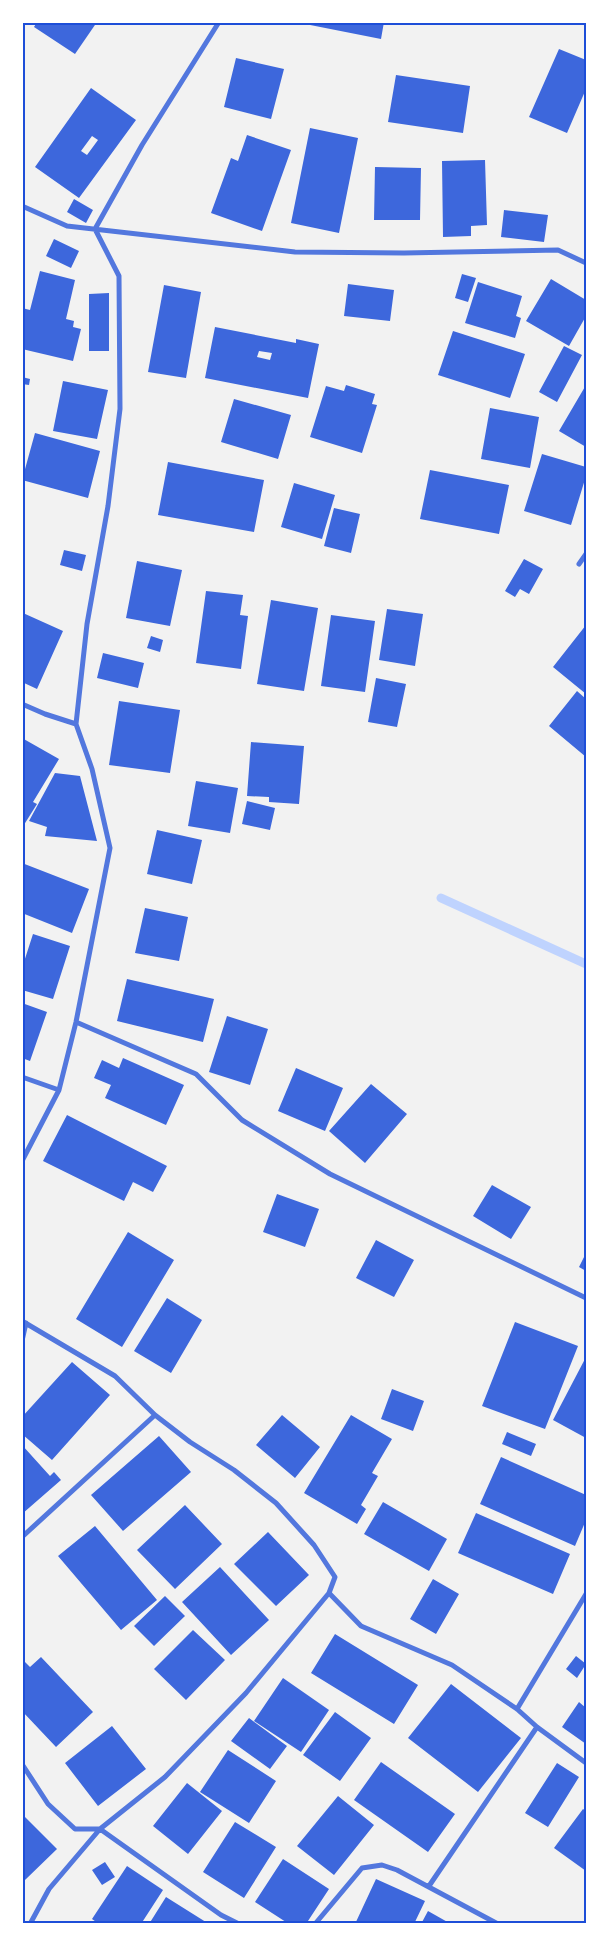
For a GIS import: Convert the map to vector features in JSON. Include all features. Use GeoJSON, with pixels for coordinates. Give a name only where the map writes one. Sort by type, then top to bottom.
{"type":"FeatureCollection","features":[{"type":"Feature","properties":{"kind":"street"},"geometry":{"type":"LineString","coordinates":[[95,229],[142,145],[219,22]]}},
{"type":"Feature","properties":{"kind":"street"},"geometry":{"type":"LineString","coordinates":[[22,206],[67,226],[295,252],[404,253],[558,250],[586,263]]}},
{"type":"Feature","properties":{"kind":"street"},"geometry":{"type":"LineString","coordinates":[[22,1160],[59,1090],[76,1022],[110,848],[92,769],[76,724],[87,624],[108,506],[120,409],[119,276],[95,229]]}},
{"type":"Feature","properties":{"kind":"street"},"geometry":{"type":"LineString","coordinates":[[579,564],[586,554]]}},
{"type":"Feature","properties":{"kind":"street"},"geometry":{"type":"LineString","coordinates":[[22,704],[76,724]]}},
{"type":"Feature","properties":{"kind":"street"},"geometry":{"type":"LineString","coordinates":[[76,1022],[196,1074],[242,1120],[330,1174],[586,1298]]}},
{"type":"Feature","properties":{"kind":"street"},"geometry":{"type":"LineString","coordinates":[[22,1077],[59,1090]]}},
{"type":"Feature","properties":{"kind":"street"},"geometry":{"type":"LineString","coordinates":[[22,1341],[24,1322],[115,1376],[156,1415],[190,1442],[234,1470],[276,1503],[314,1545],[334,1577],[329,1593],[246,1694],[165,1777],[100,1829],[50,1889],[30,1924]]}},
{"type":"Feature","properties":{"kind":"street"},"geometry":{"type":"LineString","coordinates":[[22,1537],[156,1415]]}},
{"type":"Feature","properties":{"kind":"street"},"geometry":{"type":"LineString","coordinates":[[329,1593],[361,1626],[452,1665],[516,1708],[586,1763]]}},
{"type":"Feature","properties":{"kind":"street"},"geometry":{"type":"LineString","coordinates":[[516,1708],[586,1594]]}},
{"type":"Feature","properties":{"kind":"street"},"geometry":{"type":"LineString","coordinates":[[428,1886],[538,1727]]}},
{"type":"Feature","properties":{"kind":"street"},"geometry":{"type":"LineString","coordinates":[[22,1764],[48,1804],[75,1829],[100,1829],[221,1915],[239,1924]]}},
{"type":"Feature","properties":{"kind":"street"},"geometry":{"type":"LineString","coordinates":[[315,1924],[362,1868],[382,1865],[397,1870],[498,1924]]}},
{"type":"Feature","properties":{"kind":"building"},"geometry":{"type":"Polygon","coordinates":[[[37,22],[97,22],[75,54],[34,27],[37,22]]]}},
{"type":"Feature","properties":{"kind":"building"},"geometry":{"type":"Polygon","coordinates":[[[295,22],[384,22],[381,39],[295,22]]]}},
{"type":"Feature","properties":{"kind":"building"},"geometry":{"type":"Polygon","coordinates":[[[559,49],[586,60],[586,89],[567,133],[529,117],[559,49]]]}},
{"type":"Feature","properties":{"kind":"building"},"geometry":{"type":"Polygon","coordinates":[[[236,58],[284,69],[271,119],[224,107],[236,58]]]}},
{"type":"Feature","properties":{"kind":"building"},"geometry":{"type":"Polygon","coordinates":[[[396,75],[470,86],[463,133],[388,122],[396,75]]]}},
{"type":"Feature","properties":{"kind":"building"},"geometry":{"type":"Polygon","coordinates":[[[91,88],[136,120],[79,198],[35,167],[91,88]],[[92,136],[81,151],[87,155],[98,140],[92,136]]]}},
{"type":"Feature","properties":{"kind":"building"},"geometry":{"type":"Polygon","coordinates":[[[310,128],[358,138],[339,233],[291,223],[310,128]]]}},
{"type":"Feature","properties":{"kind":"building"},"geometry":{"type":"Polygon","coordinates":[[[247,135],[291,150],[262,231],[211,213],[231,158],[238,161],[247,135]]]}},
{"type":"Feature","properties":{"kind":"building"},"geometry":{"type":"Polygon","coordinates":[[[485,160],[487,225],[471,226],[471,236],[443,237],[442,161],[485,160]]]}},
{"type":"Feature","properties":{"kind":"building"},"geometry":{"type":"Polygon","coordinates":[[[375,167],[421,168],[420,220],[374,220],[375,167]]]}},
{"type":"Feature","properties":{"kind":"building"},"geometry":{"type":"Polygon","coordinates":[[[74,199],[93,210],[86,223],[67,212],[74,199]]]}},
{"type":"Feature","properties":{"kind":"building"},"geometry":{"type":"Polygon","coordinates":[[[504,210],[548,215],[544,242],[501,237],[504,210]]]}},
{"type":"Feature","properties":{"kind":"building"},"geometry":{"type":"Polygon","coordinates":[[[54,239],[79,251],[71,268],[46,256],[54,239]]]}},
{"type":"Feature","properties":{"kind":"building"},"geometry":{"type":"Polygon","coordinates":[[[40,271],[75,280],[66,319],[74,321],[73,327],[81,329],[73,361],[22,349],[22,308],[30,310],[40,271]]]}},
{"type":"Feature","properties":{"kind":"building"},"geometry":{"type":"Polygon","coordinates":[[[462,274],[476,278],[468,302],[455,298],[462,274]]]}},
{"type":"Feature","properties":{"kind":"building"},"geometry":{"type":"Polygon","coordinates":[[[551,279],[586,300],[586,316],[569,346],[526,321],[551,279]]]}},
{"type":"Feature","properties":{"kind":"building"},"geometry":{"type":"Polygon","coordinates":[[[478,282],[522,296],[516,316],[521,318],[515,338],[465,323],[478,282]]]}},
{"type":"Feature","properties":{"kind":"building"},"geometry":{"type":"Polygon","coordinates":[[[348,284],[394,290],[390,321],[344,316],[348,284]]]}},
{"type":"Feature","properties":{"kind":"building"},"geometry":{"type":"Polygon","coordinates":[[[164,285],[201,292],[186,378],[148,372],[164,285]]]}},
{"type":"Feature","properties":{"kind":"building"},"geometry":{"type":"Polygon","coordinates":[[[109,293],[109,351],[89,351],[89,294],[109,293]]]}},
{"type":"Feature","properties":{"kind":"building"},"geometry":{"type":"Polygon","coordinates":[[[215,327],[296,343],[296,339],[319,344],[308,398],[205,378],[215,327]],[[259,351],[257,357],[270,360],[272,353],[259,351]]]}},
{"type":"Feature","properties":{"kind":"building"},"geometry":{"type":"Polygon","coordinates":[[[453,331],[525,354],[510,398],[438,375],[453,331]]]}},
{"type":"Feature","properties":{"kind":"building"},"geometry":{"type":"Polygon","coordinates":[[[564,346],[582,355],[557,402],[539,392],[564,346]]]}},
{"type":"Feature","properties":{"kind":"building"},"geometry":{"type":"Polygon","coordinates":[[[22,377],[30,379],[29,385],[22,384],[22,377]]]}},
{"type":"Feature","properties":{"kind":"building"},"geometry":{"type":"Polygon","coordinates":[[[63,381],[108,390],[97,439],[53,431],[63,381]]]}},
{"type":"Feature","properties":{"kind":"building"},"geometry":{"type":"Polygon","coordinates":[[[346,385],[375,394],[372,404],[377,405],[362,453],[310,437],[326,386],[344,391],[346,385]]]}},
{"type":"Feature","properties":{"kind":"building"},"geometry":{"type":"Polygon","coordinates":[[[586,385],[586,447],[559,431],[586,385]]]}},
{"type":"Feature","properties":{"kind":"building"},"geometry":{"type":"Polygon","coordinates":[[[234,399],[291,415],[278,459],[221,442],[234,399]]]}},
{"type":"Feature","properties":{"kind":"building"},"geometry":{"type":"Polygon","coordinates":[[[490,408],[539,417],[530,468],[481,459],[490,408]]]}},
{"type":"Feature","properties":{"kind":"building"},"geometry":{"type":"Polygon","coordinates":[[[35,433],[100,451],[88,498],[22,480],[35,433]]]}},
{"type":"Feature","properties":{"kind":"building"},"geometry":{"type":"Polygon","coordinates":[[[542,454],[586,467],[586,476],[571,525],[524,511],[542,454]]]}},
{"type":"Feature","properties":{"kind":"building"},"geometry":{"type":"Polygon","coordinates":[[[168,462],[264,480],[254,532],[158,515],[168,462]]]}},
{"type":"Feature","properties":{"kind":"building"},"geometry":{"type":"Polygon","coordinates":[[[430,470],[509,485],[499,534],[420,519],[430,470]]]}},
{"type":"Feature","properties":{"kind":"building"},"geometry":{"type":"Polygon","coordinates":[[[294,483],[335,495],[322,539],[281,527],[294,483]]]}},
{"type":"Feature","properties":{"kind":"building"},"geometry":{"type":"Polygon","coordinates":[[[334,508],[360,514],[351,553],[324,546],[334,508]]]}},
{"type":"Feature","properties":{"kind":"building"},"geometry":{"type":"Polygon","coordinates":[[[64,550],[86,555],[82,571],[60,565],[64,550]]]}},
{"type":"Feature","properties":{"kind":"building"},"geometry":{"type":"Polygon","coordinates":[[[524,559],[543,569],[529,594],[520,589],[515,597],[505,591],[524,559]]]}},
{"type":"Feature","properties":{"kind":"building"},"geometry":{"type":"Polygon","coordinates":[[[137,561],[182,570],[170,626],[126,618],[137,561]]]}},
{"type":"Feature","properties":{"kind":"building"},"geometry":{"type":"Polygon","coordinates":[[[206,591],[243,595],[240,615],[248,616],[241,669],[196,663],[206,591]]]}},
{"type":"Feature","properties":{"kind":"building"},"geometry":{"type":"Polygon","coordinates":[[[271,600],[318,608],[304,691],[257,684],[271,600]]]}},
{"type":"Feature","properties":{"kind":"building"},"geometry":{"type":"Polygon","coordinates":[[[387,609],[423,614],[415,666],[379,660],[387,609]]]}},
{"type":"Feature","properties":{"kind":"building"},"geometry":{"type":"Polygon","coordinates":[[[23,613],[63,631],[37,689],[22,682],[23,613]]]}},
{"type":"Feature","properties":{"kind":"building"},"geometry":{"type":"Polygon","coordinates":[[[331,615],[375,621],[365,692],[321,686],[331,615]]]}},
{"type":"Feature","properties":{"kind":"building"},"geometry":{"type":"Polygon","coordinates":[[[586,625],[586,694],[553,667],[586,625]]]}},
{"type":"Feature","properties":{"kind":"building"},"geometry":{"type":"Polygon","coordinates":[[[151,636],[163,640],[160,652],[147,648],[151,636]]]}},
{"type":"Feature","properties":{"kind":"building"},"geometry":{"type":"Polygon","coordinates":[[[103,653],[144,663],[138,688],[97,678],[103,653]]]}},
{"type":"Feature","properties":{"kind":"building"},"geometry":{"type":"Polygon","coordinates":[[[376,678],[406,684],[397,727],[368,722],[376,678]]]}},
{"type":"Feature","properties":{"kind":"building"},"geometry":{"type":"Polygon","coordinates":[[[577,691],[586,699],[586,757],[549,726],[577,691]]]}},
{"type":"Feature","properties":{"kind":"building"},"geometry":{"type":"Polygon","coordinates":[[[119,701],[180,710],[170,773],[109,765],[119,701]]]}},
{"type":"Feature","properties":{"kind":"building"},"geometry":{"type":"Polygon","coordinates":[[[22,738],[59,759],[33,802],[37,804],[22,828],[22,738]]]}},
{"type":"Feature","properties":{"kind":"building"},"geometry":{"type":"Polygon","coordinates":[[[251,742],[304,746],[299,804],[269,802],[269,797],[247,796],[251,742]]]}},
{"type":"Feature","properties":{"kind":"building"},"geometry":{"type":"Polygon","coordinates":[[[55,773],[80,776],[97,841],[45,836],[47,827],[29,821],[55,773]]]}},
{"type":"Feature","properties":{"kind":"building"},"geometry":{"type":"Polygon","coordinates":[[[196,781],[238,788],[230,833],[188,826],[196,781]]]}},
{"type":"Feature","properties":{"kind":"building"},"geometry":{"type":"Polygon","coordinates":[[[247,801],[275,808],[270,830],[242,824],[247,801]]]}},
{"type":"Feature","properties":{"kind":"building"},"geometry":{"type":"Polygon","coordinates":[[[157,830],[202,840],[192,884],[147,874],[157,830]]]}},
{"type":"Feature","properties":{"kind":"building"},"geometry":{"type":"Polygon","coordinates":[[[22,863],[89,889],[72,933],[22,913],[22,863]]]}},
{"type":"Feature","properties":{"kind":"building"},"geometry":{"type":"Polygon","coordinates":[[[145,908],[188,917],[179,961],[135,953],[145,908]]]}},
{"type":"Feature","properties":{"kind":"building"},"geometry":{"type":"Polygon","coordinates":[[[33,934],[70,946],[53,999],[22,990],[22,968],[33,934]]]}},
{"type":"Feature","properties":{"kind":"building"},"geometry":{"type":"Polygon","coordinates":[[[127,979],[214,999],[203,1042],[117,1021],[127,979]]]}},
{"type":"Feature","properties":{"kind":"building"},"geometry":{"type":"Polygon","coordinates":[[[22,1003],[47,1012],[30,1061],[22,1058],[22,1003]]]}},
{"type":"Feature","properties":{"kind":"building"},"geometry":{"type":"Polygon","coordinates":[[[227,1016],[268,1029],[250,1085],[209,1072],[227,1016]]]}},
{"type":"Feature","properties":{"kind":"building"},"geometry":{"type":"Polygon","coordinates":[[[123,1058],[184,1085],[166,1125],[105,1098],[111,1085],[94,1078],[102,1060],[119,1068],[123,1058]]]}},
{"type":"Feature","properties":{"kind":"building"},"geometry":{"type":"Polygon","coordinates":[[[296,1068],[343,1088],[325,1131],[278,1111],[296,1068]]]}},
{"type":"Feature","properties":{"kind":"building"},"geometry":{"type":"Polygon","coordinates":[[[371,1084],[407,1114],[365,1163],[329,1131],[371,1084]]]}},
{"type":"Feature","properties":{"kind":"building"},"geometry":{"type":"Polygon","coordinates":[[[67,1115],[167,1166],[153,1192],[133,1182],[124,1201],[43,1161],[67,1115]]]}},
{"type":"Feature","properties":{"kind":"building"},"geometry":{"type":"Polygon","coordinates":[[[492,1185],[531,1207],[511,1239],[473,1216],[492,1185]]]}},
{"type":"Feature","properties":{"kind":"building"},"geometry":{"type":"Polygon","coordinates":[[[277,1194],[319,1209],[305,1247],[263,1232],[277,1194]]]}},
{"type":"Feature","properties":{"kind":"building"},"geometry":{"type":"Polygon","coordinates":[[[128,1232],[174,1260],[122,1347],[76,1319],[128,1232]]]}},
{"type":"Feature","properties":{"kind":"building"},"geometry":{"type":"Polygon","coordinates":[[[376,1240],[414,1260],[394,1297],[356,1278],[376,1240]]]}},
{"type":"Feature","properties":{"kind":"building"},"geometry":{"type":"Polygon","coordinates":[[[586,1253],[586,1271],[579,1267],[586,1253]]]}},
{"type":"Feature","properties":{"kind":"building"},"geometry":{"type":"Polygon","coordinates":[[[167,1298],[202,1320],[171,1373],[134,1351],[167,1298]]]}},
{"type":"Feature","properties":{"kind":"building"},"geometry":{"type":"Polygon","coordinates":[[[515,1322],[578,1346],[545,1429],[482,1406],[515,1322]]]}},
{"type":"Feature","properties":{"kind":"building"},"geometry":{"type":"Polygon","coordinates":[[[586,1357],[586,1438],[553,1420],[586,1357]]]}},
{"type":"Feature","properties":{"kind":"building"},"geometry":{"type":"Polygon","coordinates":[[[72,1362],[110,1395],[52,1460],[22,1434],[22,1417],[72,1362]]]}},
{"type":"Feature","properties":{"kind":"building"},"geometry":{"type":"Polygon","coordinates":[[[392,1389],[424,1401],[413,1431],[381,1419],[392,1389]]]}},
{"type":"Feature","properties":{"kind":"building"},"geometry":{"type":"Polygon","coordinates":[[[282,1415],[320,1447],[295,1478],[256,1445],[282,1415]]]}},
{"type":"Feature","properties":{"kind":"building"},"geometry":{"type":"Polygon","coordinates":[[[351,1415],[392,1439],[372,1473],[378,1476],[361,1505],[366,1509],[357,1524],[304,1493],[351,1415]]]}},
{"type":"Feature","properties":{"kind":"building"},"geometry":{"type":"Polygon","coordinates":[[[507,1432],[536,1444],[531,1456],[502,1444],[507,1432]]]}},
{"type":"Feature","properties":{"kind":"building"},"geometry":{"type":"Polygon","coordinates":[[[159,1436],[191,1472],[123,1531],[91,1495],[159,1436]]]}},
{"type":"Feature","properties":{"kind":"building"},"geometry":{"type":"Polygon","coordinates":[[[22,1445],[50,1476],[54,1472],[61,1480],[22,1514],[22,1445]]]}},
{"type":"Feature","properties":{"kind":"building"},"geometry":{"type":"Polygon","coordinates":[[[501,1457],[586,1495],[586,1520],[575,1546],[480,1504],[501,1457]]]}},
{"type":"Feature","properties":{"kind":"building"},"geometry":{"type":"Polygon","coordinates":[[[383,1502],[447,1539],[429,1571],[364,1534],[383,1502]]]}},
{"type":"Feature","properties":{"kind":"building"},"geometry":{"type":"Polygon","coordinates":[[[185,1505],[222,1544],[175,1589],[137,1550],[185,1505]]]}},
{"type":"Feature","properties":{"kind":"building"},"geometry":{"type":"Polygon","coordinates":[[[476,1513],[570,1554],[553,1594],[458,1553],[476,1513]]]}},
{"type":"Feature","properties":{"kind":"building"},"geometry":{"type":"Polygon","coordinates":[[[95,1526],[157,1600],[121,1630],[58,1556],[95,1526]]]}},
{"type":"Feature","properties":{"kind":"building"},"geometry":{"type":"Polygon","coordinates":[[[268,1532],[309,1575],[276,1606],[234,1564],[268,1532]]]}},
{"type":"Feature","properties":{"kind":"building"},"geometry":{"type":"Polygon","coordinates":[[[220,1567],[269,1620],[231,1655],[182,1602],[220,1567]]]}},
{"type":"Feature","properties":{"kind":"building"},"geometry":{"type":"Polygon","coordinates":[[[433,1579],[459,1594],[436,1634],[410,1619],[433,1579]]]}},
{"type":"Feature","properties":{"kind":"building"},"geometry":{"type":"Polygon","coordinates":[[[165,1596],[185,1616],[154,1646],[134,1626],[165,1596]]]}},
{"type":"Feature","properties":{"kind":"building"},"geometry":{"type":"Polygon","coordinates":[[[193,1630],[225,1660],[186,1700],[154,1669],[193,1630]]]}},
{"type":"Feature","properties":{"kind":"building"},"geometry":{"type":"Polygon","coordinates":[[[335,1634],[418,1685],[394,1724],[311,1673],[335,1634]]]}},
{"type":"Feature","properties":{"kind":"building"},"geometry":{"type":"Polygon","coordinates":[[[576,1656],[586,1664],[577,1678],[566,1669],[576,1656]]]}},
{"type":"Feature","properties":{"kind":"building"},"geometry":{"type":"Polygon","coordinates":[[[41,1657],[93,1712],[56,1747],[22,1711],[22,1659],[30,1667],[41,1657]]]}},
{"type":"Feature","properties":{"kind":"building"},"geometry":{"type":"Polygon","coordinates":[[[283,1678],[329,1710],[301,1752],[254,1721],[283,1678]]]}},
{"type":"Feature","properties":{"kind":"building"},"geometry":{"type":"Polygon","coordinates":[[[451,1684],[521,1738],[478,1792],[408,1738],[451,1684]]]}},
{"type":"Feature","properties":{"kind":"building"},"geometry":{"type":"Polygon","coordinates":[[[579,1702],[586,1708],[586,1744],[562,1727],[579,1702]]]}},
{"type":"Feature","properties":{"kind":"building"},"geometry":{"type":"Polygon","coordinates":[[[335,1712],[371,1738],[340,1781],[303,1755],[335,1712]]]}},
{"type":"Feature","properties":{"kind":"building"},"geometry":{"type":"Polygon","coordinates":[[[249,1718],[287,1746],[270,1769],[231,1741],[249,1718]]]}},
{"type":"Feature","properties":{"kind":"building"},"geometry":{"type":"Polygon","coordinates":[[[112,1726],[146,1769],[98,1806],[65,1763],[112,1726]]]}},
{"type":"Feature","properties":{"kind":"building"},"geometry":{"type":"Polygon","coordinates":[[[228,1750],[276,1781],[249,1823],[200,1792],[228,1750]]]}},
{"type":"Feature","properties":{"kind":"building"},"geometry":{"type":"Polygon","coordinates":[[[381,1762],[455,1814],[428,1852],[354,1800],[381,1762]]]}},
{"type":"Feature","properties":{"kind":"building"},"geometry":{"type":"Polygon","coordinates":[[[557,1763],[579,1777],[548,1827],[525,1813],[557,1763]]]}},
{"type":"Feature","properties":{"kind":"building"},"geometry":{"type":"Polygon","coordinates":[[[187,1783],[222,1811],[188,1854],[153,1826],[187,1783]]]}},
{"type":"Feature","properties":{"kind":"building"},"geometry":{"type":"Polygon","coordinates":[[[338,1796],[374,1825],[334,1875],[297,1846],[338,1796]]]}},
{"type":"Feature","properties":{"kind":"building"},"geometry":{"type":"Polygon","coordinates":[[[583,1809],[586,1811],[586,1871],[554,1848],[583,1809]]]}},
{"type":"Feature","properties":{"kind":"building"},"geometry":{"type":"Polygon","coordinates":[[[22,1814],[57,1849],[25,1880],[22,1877],[22,1814]]]}},
{"type":"Feature","properties":{"kind":"building"},"geometry":{"type":"Polygon","coordinates":[[[235,1822],[276,1847],[244,1898],[203,1872],[235,1822]]]}},
{"type":"Feature","properties":{"kind":"building"},"geometry":{"type":"Polygon","coordinates":[[[283,1859],[329,1889],[306,1924],[289,1924],[255,1902],[283,1859]]]}},
{"type":"Feature","properties":{"kind":"building"},"geometry":{"type":"Polygon","coordinates":[[[105,1862],[115,1877],[102,1885],[92,1870],[105,1862]]]}},
{"type":"Feature","properties":{"kind":"building"},"geometry":{"type":"Polygon","coordinates":[[[127,1866],[163,1890],[141,1924],[99,1924],[92,1919],[127,1866]]]}},
{"type":"Feature","properties":{"kind":"building"},"geometry":{"type":"Polygon","coordinates":[[[376,1879],[425,1901],[414,1924],[355,1924],[376,1879]]]}},
{"type":"Feature","properties":{"kind":"building"},"geometry":{"type":"Polygon","coordinates":[[[166,1897],[209,1924],[149,1924],[166,1897]]]}},
{"type":"Feature","properties":{"kind":"building"},"geometry":{"type":"Polygon","coordinates":[[[428,1911],[451,1924],[421,1924],[428,1911]]]}},
{"type":"Feature","properties":{"kind":"waterway"},"geometry":{"type":"LineString","coordinates":[[441,898],[586,964]]}}]}
